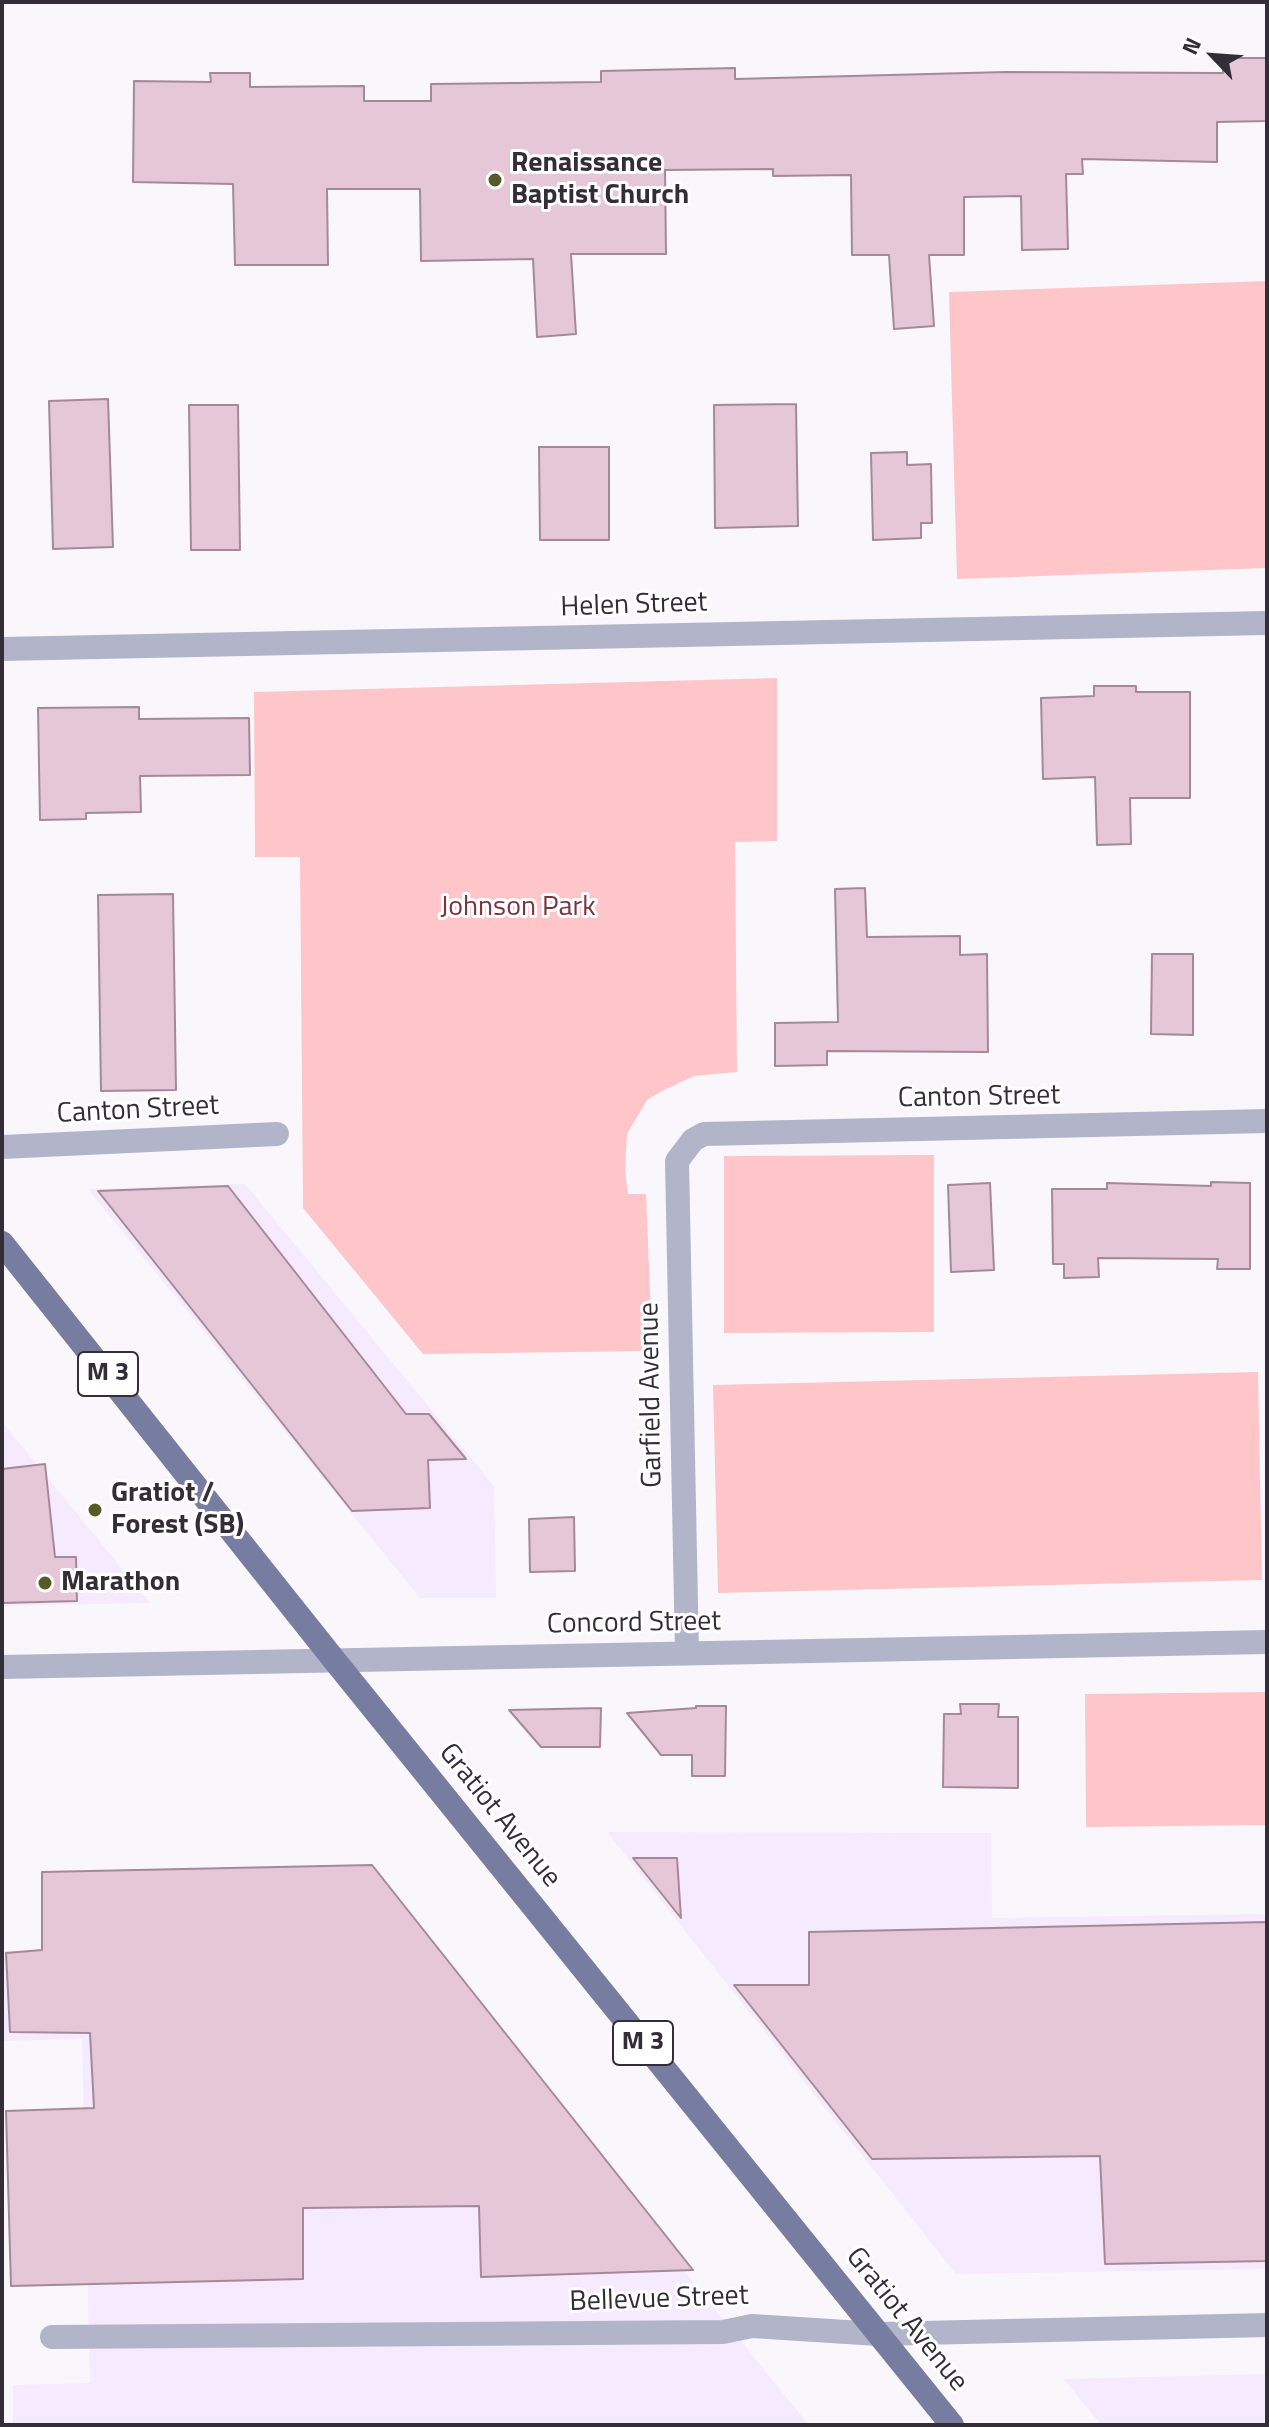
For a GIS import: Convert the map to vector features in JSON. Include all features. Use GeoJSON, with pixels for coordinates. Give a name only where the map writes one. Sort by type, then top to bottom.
{"type":"FeatureCollection","features":[{"type":"Feature","properties":{"kind":"main road","name":"Gratiot Avenue"},"geometry":{"type":"LineString","coordinates":[[2,1243],[952,2425]]}},
{"type":"Feature","properties":{"kind":"street","name":"Helen Street"},"geometry":{"type":"LineString","coordinates":[[2,649],[1267,623]]}},
{"type":"Feature","properties":{"kind":"street","name":"Canton Street"},"geometry":{"type":"LineString","coordinates":[[693,1140],[704,1134],[1267,1121]]}},
{"type":"Feature","properties":{"kind":"street","name":"Canton Street"},"geometry":{"type":"LineString","coordinates":[[2,1147],[277,1134]]}},
{"type":"Feature","properties":{"kind":"street","name":"Garfield Avenue"},"geometry":{"type":"LineString","coordinates":[[687,1653],[677,1161],[693,1140]]}},
{"type":"Feature","properties":{"kind":"street","name":"Concord Street"},"geometry":{"type":"LineString","coordinates":[[2,1667],[1267,1642]]}},
{"type":"Feature","properties":{"kind":"street","name":"Bellevue Street"},"geometry":{"type":"LineString","coordinates":[[52,2337],[723,2332],[752,2326],[878,2334],[1267,2325]]}},
{"type":"Feature","properties":{"kind":"shaded area"},"geometry":{"type":"Polygon","coordinates":[[[245,1184],[494,1486],[496,1598],[420,1598],[88,1189],[245,1184]]]}},
{"type":"Feature","properties":{"kind":"shaded area"},"geometry":{"type":"Polygon","coordinates":[[[2,1422],[150,1603],[2,1606],[2,1422]]]}},
{"type":"Feature","properties":{"kind":"shaded area"},"geometry":{"type":"Polygon","coordinates":[[[607,1832],[991,1833],[992,1918],[1267,1914],[1267,2269],[956,2274],[607,1832]]]}},
{"type":"Feature","properties":{"kind":"shaded area"},"geometry":{"type":"Polygon","coordinates":[[[415,1940],[809,2425],[13,2425],[13,2385],[90,2383],[82,2039],[2,2041],[2,1951],[415,1940]]]}},
{"type":"Feature","properties":{"kind":"shaded area"},"geometry":{"type":"Polygon","coordinates":[[[1267,2374],[1267,2425],[1101,2425],[1064,2379],[1267,2374]]]}},
{"type":"Feature","properties":{"kind":"green space"},"geometry":{"type":"Polygon","coordinates":[[[1267,281],[1267,568],[957,579],[949,292],[1267,281]]]}},
{"type":"Feature","properties":{"kind":"green space","name":"Johnson Park"},"geometry":{"type":"Polygon","coordinates":[[[777,678],[777,841],[735,842],[737,1072],[694,1076],[662,1091],[647,1100],[627,1134],[625,1170],[628,1194],[646,1194],[652,1341],[649,1351],[423,1354],[303,1208],[300,857],[255,857],[254,692],[777,678]]]}},
{"type":"Feature","properties":{"kind":"green space"},"geometry":{"type":"Polygon","coordinates":[[[934,1155],[934,1332],[724,1333],[724,1156],[934,1155]]]}},
{"type":"Feature","properties":{"kind":"green space"},"geometry":{"type":"Polygon","coordinates":[[[1258,1372],[1262,1580],[718,1593],[713,1385],[1258,1372]]]}},
{"type":"Feature","properties":{"kind":"green space"},"geometry":{"type":"Polygon","coordinates":[[[1267,1692],[1267,1825],[1086,1827],[1085,1694],[1267,1692]]]}},
{"type":"Feature","properties":{"kind":"building"},"geometry":{"type":"Polygon","coordinates":[[[1223,58],[1267,58],[1267,121],[1217,122],[1217,162],[1082,159],[1083,174],[1066,174],[1068,249],[1022,250],[1021,196],[964,197],[964,255],[929,255],[934,326],[894,329],[889,255],[852,255],[851,175],[773,176],[773,169],[665,170],[666,254],[571,254],[576,334],[537,337],[533,259],[421,261],[420,189],[327,189],[328,265],[235,265],[233,184],[133,182],[134,81],[211,82],[210,73],[250,73],[250,87],[364,86],[364,101],[431,101],[431,84],[601,82],[601,71],[735,68],[735,79],[1006,72],[1223,73],[1223,58]]]}},
{"type":"Feature","properties":{"kind":"building"},"geometry":{"type":"Polygon","coordinates":[[[108,399],[113,547],[53,549],[49,401],[108,399]]]}},
{"type":"Feature","properties":{"kind":"building"},"geometry":{"type":"Polygon","coordinates":[[[796,404],[798,526],[715,528],[714,405],[796,404]]]}},
{"type":"Feature","properties":{"kind":"building"},"geometry":{"type":"Polygon","coordinates":[[[189,405],[238,405],[240,550],[191,550],[189,405]]]}},
{"type":"Feature","properties":{"kind":"building"},"geometry":{"type":"Polygon","coordinates":[[[539,447],[609,447],[609,540],[540,540],[539,447]]]}},
{"type":"Feature","properties":{"kind":"building"},"geometry":{"type":"Polygon","coordinates":[[[907,452],[907,465],[931,464],[932,523],[921,523],[921,538],[873,540],[871,453],[907,452]]]}},
{"type":"Feature","properties":{"kind":"building"},"geometry":{"type":"Polygon","coordinates":[[[1094,686],[1136,686],[1136,692],[1190,692],[1190,798],[1130,798],[1131,844],[1097,845],[1095,777],[1043,779],[1041,698],[1094,696],[1094,686]]]}},
{"type":"Feature","properties":{"kind":"building"},"geometry":{"type":"Polygon","coordinates":[[[139,707],[139,719],[249,718],[250,775],[140,776],[141,812],[86,813],[86,819],[40,820],[38,708],[139,707]]]}},
{"type":"Feature","properties":{"kind":"building"},"geometry":{"type":"Polygon","coordinates":[[[865,888],[867,937],[960,936],[960,955],[987,954],[988,1052],[827,1051],[827,1065],[775,1066],[775,1023],[838,1022],[835,889],[865,888]]]}},
{"type":"Feature","properties":{"kind":"building"},"geometry":{"type":"Polygon","coordinates":[[[173,894],[176,1090],[101,1091],[98,895],[173,894]]]}},
{"type":"Feature","properties":{"kind":"building"},"geometry":{"type":"Polygon","coordinates":[[[1152,954],[1193,954],[1193,1035],[1151,1034],[1152,954]]]}},
{"type":"Feature","properties":{"kind":"building"},"geometry":{"type":"Polygon","coordinates":[[[1211,1182],[1250,1183],[1250,1269],[1217,1269],[1218,1259],[1098,1258],[1099,1277],[1064,1278],[1064,1264],[1053,1264],[1052,1189],[1107,1189],[1107,1183],[1211,1186],[1211,1182]]]}},
{"type":"Feature","properties":{"kind":"building"},"geometry":{"type":"Polygon","coordinates":[[[990,1183],[994,1270],[951,1272],[948,1185],[990,1183]]]}},
{"type":"Feature","properties":{"kind":"building"},"geometry":{"type":"Polygon","coordinates":[[[228,1186],[406,1414],[429,1414],[466,1459],[428,1460],[430,1508],[352,1511],[98,1191],[228,1186]]]}},
{"type":"Feature","properties":{"kind":"building"},"geometry":{"type":"Polygon","coordinates":[[[45,1464],[55,1557],[76,1557],[77,1601],[2,1603],[2,1469],[45,1464]]]}},
{"type":"Feature","properties":{"kind":"building"},"geometry":{"type":"Polygon","coordinates":[[[574,1517],[575,1571],[530,1572],[529,1519],[574,1517]]]}},
{"type":"Feature","properties":{"kind":"building"},"geometry":{"type":"Polygon","coordinates":[[[960,1704],[999,1704],[998,1717],[1018,1717],[1018,1788],[943,1787],[944,1714],[961,1714],[960,1704]]]}},
{"type":"Feature","properties":{"kind":"building"},"geometry":{"type":"Polygon","coordinates":[[[726,1706],[725,1776],[692,1776],[692,1755],[661,1755],[627,1713],[726,1706]]]}},
{"type":"Feature","properties":{"kind":"building"},"geometry":{"type":"Polygon","coordinates":[[[601,1708],[600,1747],[541,1747],[509,1710],[601,1708]]]}},
{"type":"Feature","properties":{"kind":"building"},"geometry":{"type":"Polygon","coordinates":[[[633,1858],[677,1858],[681,1918],[633,1858]]]}},
{"type":"Feature","properties":{"kind":"building"},"geometry":{"type":"Polygon","coordinates":[[[372,1865],[693,2270],[481,2277],[479,2206],[303,2208],[303,2279],[11,2286],[6,2111],[94,2108],[90,2033],[10,2032],[6,1953],[42,1950],[42,1872],[372,1865]]]}},
{"type":"Feature","properties":{"kind":"building"},"geometry":{"type":"Polygon","coordinates":[[[1267,1922],[1267,2261],[1105,2264],[1100,2156],[872,2159],[734,1985],[809,1985],[809,1932],[1267,1922]]]}},
{"type":"Feature","properties":{"kind":"place","name":"Renaissance Baptist Church"},"geometry":{"type":"Point","coordinates":[495,180]}},
{"type":"Feature","properties":{"kind":"place","name":"Gratiot / Forest (SB)"},"geometry":{"type":"Point","coordinates":[95,1510]}},
{"type":"Feature","properties":{"kind":"place","name":"Marathon"},"geometry":{"type":"Point","coordinates":[45,1583]}}]}
